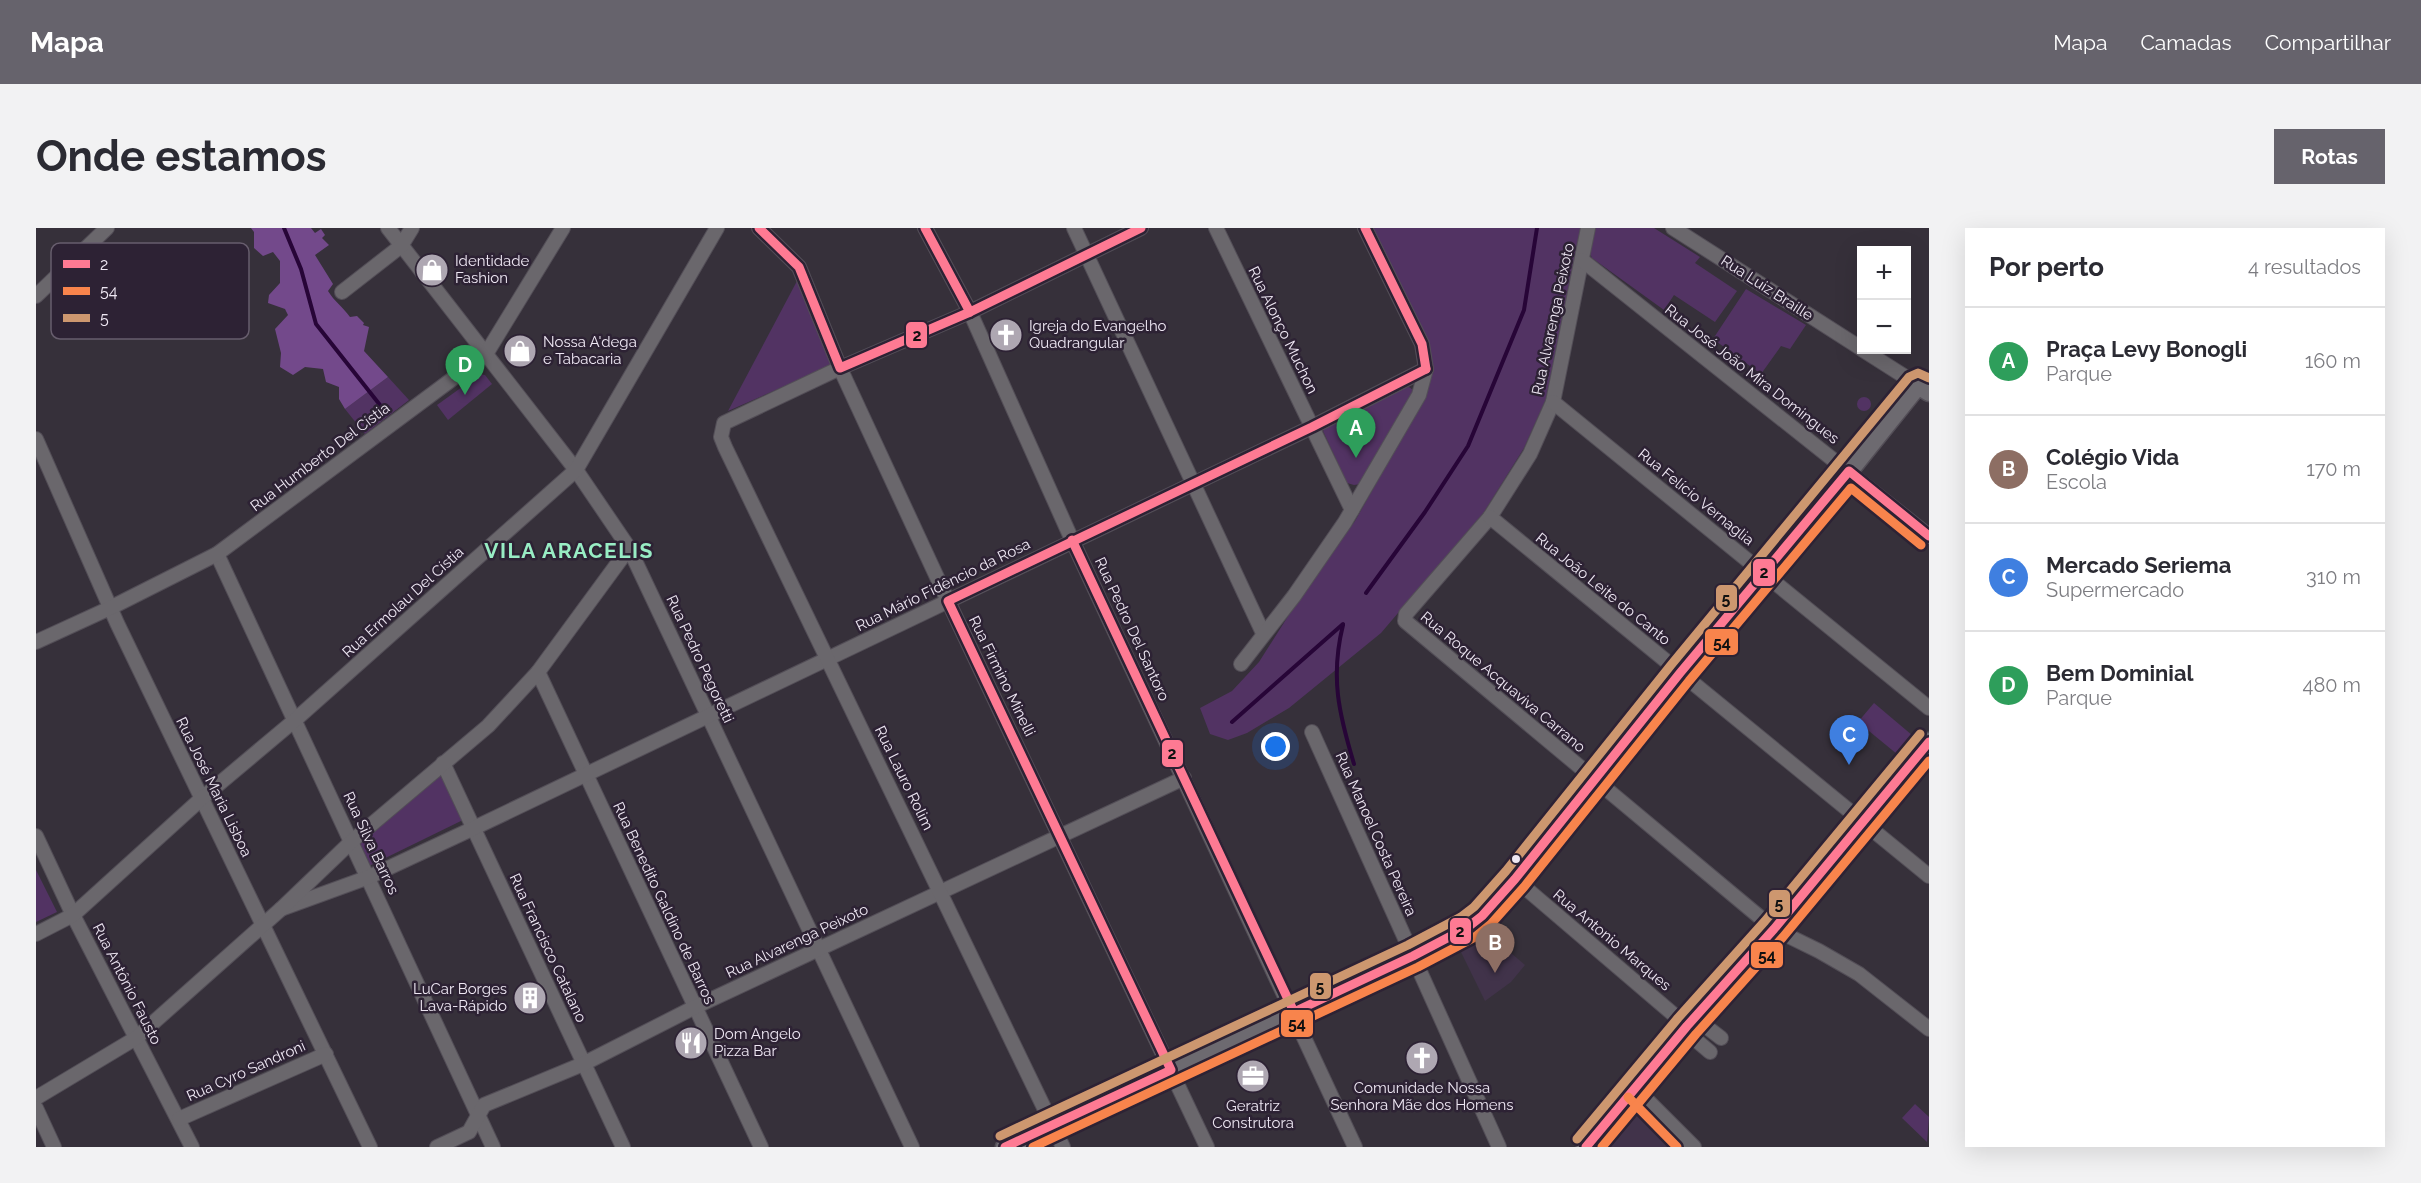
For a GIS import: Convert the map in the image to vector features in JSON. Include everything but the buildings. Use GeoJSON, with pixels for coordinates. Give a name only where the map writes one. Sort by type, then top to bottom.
{"type":"FeatureCollection","features":[{"type":"Feature","properties":{"kind":"street"},"geometry":{"type":"LineString","coordinates":[[91,243],[107,228]]}},
{"type":"Feature","properties":{"kind":"street","name":"Rua Pedro Pegoretti"},"geometry":{"type":"LineString","coordinates":[[388,228],[576,470],[629,548],[912,1147]]}},
{"type":"Feature","properties":{"kind":"street"},"geometry":{"type":"LineString","coordinates":[[342,292],[401,246],[412,228]]}},
{"type":"Feature","properties":{"kind":"street","name":"Rua Humberto Del Cístia"},"geometry":{"type":"LineString","coordinates":[[36,642],[217,554],[486,354],[563,228]]}},
{"type":"Feature","properties":{"kind":"street","name":"Rua Ermolau Del Cístia"},"geometry":{"type":"LineString","coordinates":[[36,934],[73,915],[201,799],[295,720],[576,470],[717,228]]}},
{"type":"Feature","properties":{"kind":"street","name":"Rua Firmino Minelli"},"geometry":{"type":"LineString","coordinates":[[759,228],[799,267],[840,368],[948,601],[1061,835],[1207,1147]]}},
{"type":"Feature","properties":{"kind":"street","name":"Rua Pedro Del Santoro"},"geometry":{"type":"LineString","coordinates":[[925,228],[970,312],[1072,540],[1294,1012]]}},
{"type":"Feature","properties":{"kind":"street"},"geometry":{"type":"LineString","coordinates":[[1074,228],[1263,633]]}},
{"type":"Feature","properties":{"kind":"street"},"geometry":{"type":"LineString","coordinates":[[840,368],[970,312],[1141,228]]}},
{"type":"Feature","properties":{"kind":"street","name":"Rua Alonço Muchon"},"geometry":{"type":"LineString","coordinates":[[1216,228],[1352,510]]}},
{"type":"Feature","properties":{"kind":"street"},"geometry":{"type":"LineString","coordinates":[[1241,664],[1294,596],[1352,510],[1419,395],[1426,369],[1422,344],[1365,228]]}},
{"type":"Feature","properties":{"kind":"street","name":"Rua Alvarenga Peixoto"},"geometry":{"type":"LineString","coordinates":[[1405,621],[1406,614],[1490,517],[1530,454],[1553,402],[1588,228]]}},
{"type":"Feature","properties":{"kind":"street","name":"Rua Luiz Braille"},"geometry":{"type":"LineString","coordinates":[[1673,228],[1857,346]]}},
{"type":"Feature","properties":{"kind":"street","name":"Rua José João Mira Domingues"},"geometry":{"type":"LineString","coordinates":[[1582,260],[1929,536]]}},
{"type":"Feature","properties":{"kind":"street"},"geometry":{"type":"LineString","coordinates":[[36,296],[51,282]]}},
{"type":"Feature","properties":{"kind":"street","name":"Rua Luiz Braille"},"geometry":{"type":"LineString","coordinates":[[1870,354],[1923,388]]}},
{"type":"Feature","properties":{"kind":"street","name":"Rua Lauro Rolim"},"geometry":{"type":"LineString","coordinates":[[840,368],[724,423],[721,437],[1063,1147]]}},
{"type":"Feature","properties":{"kind":"street","name":"Rua Mário Fidêncio da Rosa"},"geometry":{"type":"LineString","coordinates":[[281,909],[369,877],[474,828],[1312,427],[1426,369]]}},
{"type":"Feature","properties":{"kind":"street"},"geometry":{"type":"LineString","coordinates":[[1005,1147],[1413,956],[1475,922],[1515,879],[1680,673],[1849,471],[1923,388]]}},
{"type":"Feature","properties":{"kind":"street","name":"Rua Felício Vernaglia"},"geometry":{"type":"LineString","coordinates":[[1553,402],[1929,708]]}},
{"type":"Feature","properties":{"kind":"street","name":"Rua José Maria Lisboa"},"geometry":{"type":"LineString","coordinates":[[36,439],[110,608],[370,1147]]}},
{"type":"Feature","properties":{"kind":"street","name":"Rua João Leite do Canto"},"geometry":{"type":"LineString","coordinates":[[1490,517],[1929,876]]}},
{"type":"Feature","properties":{"kind":"street"},"geometry":{"type":"LineString","coordinates":[[36,1098],[136,1038],[281,909],[352,842],[443,762],[488,726],[538,672],[629,548]]}},
{"type":"Feature","properties":{"kind":"street","name":"Rua Silva Barros"},"geometry":{"type":"LineString","coordinates":[[217,554],[493,1147]]}},
{"type":"Feature","properties":{"kind":"street","name":"Rua Roque Acquaviva Carrano"},"geometry":{"type":"LineString","coordinates":[[1405,621],[1774,929],[1859,974],[1929,1029]]}},
{"type":"Feature","properties":{"kind":"street","name":"Rua Benedito Galdino de Barros"},"geometry":{"type":"LineString","coordinates":[[538,672],[761,1147]]}},
{"type":"Feature","properties":{"kind":"street","name":"Rua Manoel Costa Pereira"},"geometry":{"type":"LineString","coordinates":[[1312,732],[1499,1147]]}},
{"type":"Feature","properties":{"kind":"street"},"geometry":{"type":"LineString","coordinates":[[1586,1147],[1636,1089],[1692,1034],[1774,929],[1929,742]]}},
{"type":"Feature","properties":{"kind":"street","name":"Rua Francisco Catalano"},"geometry":{"type":"LineString","coordinates":[[443,762],[623,1147]]}},
{"type":"Feature","properties":{"kind":"street","name":"Rua Alvarenga Peixoto"},"geometry":{"type":"LineString","coordinates":[[437,1147],[469,1132],[484,1105],[583,1064],[695,1007],[1184,778]]}},
{"type":"Feature","properties":{"kind":"street","name":"Rua Antônio Fausto"},"geometry":{"type":"LineString","coordinates":[[36,836],[73,915],[192,1147]]}},
{"type":"Feature","properties":{"kind":"street","name":"Rua Antonio Marques"},"geometry":{"type":"LineString","coordinates":[[1515,879],[1710,1052]]}},
{"type":"Feature","properties":{"kind":"street"},"geometry":{"type":"LineString","coordinates":[[1294,1012],[1355,1147]]}},
{"type":"Feature","properties":{"kind":"street"},"geometry":{"type":"LineString","coordinates":[[1708,1028],[1721,1038]]}},
{"type":"Feature","properties":{"kind":"street","name":"Rua Cyro Sandroni"},"geometry":{"type":"LineString","coordinates":[[179,1119],[326,1054]]}},
{"type":"Feature","properties":{"kind":"street"},"geometry":{"type":"LineString","coordinates":[[1636,1089],[1694,1147]]}},
{"type":"Feature","properties":{"kind":"street"},"geometry":{"type":"LineString","coordinates":[[36,1108],[54,1147]]}},
{"type":"Feature","properties":{"kind":"shaded area"},"geometry":{"type":"Polygon","coordinates":[[[251,228],[311,228],[315,233],[321,229],[325,235],[322,238],[329,245],[315,255],[333,284],[328,291],[350,317],[357,316],[364,323],[363,325],[369,327],[364,351],[388,377],[345,409],[339,399],[339,387],[326,382],[323,369],[305,367],[293,375],[280,367],[281,353],[275,329],[288,315],[285,309],[268,303],[269,295],[280,283],[280,261],[273,252],[263,256],[254,248],[254,232],[251,228]]]}},
{"type":"Feature","properties":{"kind":"shaded area"},"geometry":{"type":"Polygon","coordinates":[[[1372,228],[1582,228],[1546,399],[1524,448],[1484,512],[1381,633],[1289,708],[1247,733],[1228,740],[1210,734],[1200,708],[1232,691],[1259,662],[1299,599],[1355,521],[1425,397],[1431,368],[1372,228]]]}},
{"type":"Feature","properties":{"kind":"shaded area"},"geometry":{"type":"Polygon","coordinates":[[[1591,228],[1654,228],[1700,257],[1695,263],[1737,291],[1715,322],[1674,295],[1664,310],[1592,258],[1587,247],[1591,228]]]}},
{"type":"Feature","properties":{"kind":"shaded area"},"geometry":{"type":"Polygon","coordinates":[[[797,281],[833,365],[728,411],[797,281]]]}},
{"type":"Feature","properties":{"kind":"shaded area"},"geometry":{"type":"Polygon","coordinates":[[[1746,289],[1806,325],[1790,349],[1781,346],[1761,374],[1713,339],[1746,289]]]}},
{"type":"Feature","properties":{"kind":"shaded area"},"geometry":{"type":"Polygon","coordinates":[[[480,374],[485,375],[492,384],[448,420],[437,405],[480,374]]]}},
{"type":"Feature","properties":{"kind":"shaded area"},"geometry":{"type":"Polygon","coordinates":[[[388,377],[409,400],[365,434],[345,409],[388,377]]]}},
{"type":"Feature","properties":{"kind":"shaded area"},"geometry":{"type":"Polygon","coordinates":[[[1409,387],[1413,390],[1414,395],[1360,484],[1347,483],[1323,431],[1326,427],[1409,387]]]}},
{"type":"Feature","properties":{"kind":"shaded area"},"geometry":{"type":"Polygon","coordinates":[[[1861,397],[1867,397],[1871,404],[1867,411],[1861,411],[1857,407],[1857,401],[1861,397]]]}},
{"type":"Feature","properties":{"kind":"shaded area"},"geometry":{"type":"Polygon","coordinates":[[[1874,703],[1919,741],[1903,759],[1858,722],[1874,703]]]}},
{"type":"Feature","properties":{"kind":"shaded area"},"geometry":{"type":"Polygon","coordinates":[[[440,772],[465,819],[369,866],[355,840],[440,772]]]}},
{"type":"Feature","properties":{"kind":"shaded area"},"geometry":{"type":"Polygon","coordinates":[[[36,870],[57,912],[36,922],[36,870]]]}},
{"type":"Feature","properties":{"kind":"shaded area"},"geometry":{"type":"Polygon","coordinates":[[[1484,930],[1525,965],[1511,982],[1485,1001],[1459,948],[1484,930]]]}},
{"type":"Feature","properties":{"kind":"shaded area"},"geometry":{"type":"Polygon","coordinates":[[[1915,1104],[1929,1117],[1927,1142],[1902,1118],[1915,1104]]]}},
{"type":"Feature","properties":{"kind":"shaded area"},"geometry":{"type":"Polygon","coordinates":[[[1638,1110],[1646,1114],[1679,1147],[1606,1147],[1633,1113],[1638,1110]]]}},
{"type":"Feature","properties":{"kind":"waterway"},"geometry":{"type":"LineString","coordinates":[[284,228],[301,269],[316,324],[380,405]]}},
{"type":"Feature","properties":{"kind":"waterway"},"geometry":{"type":"LineString","coordinates":[[1366,593],[1425,512],[1468,446],[1524,310],[1537,228]]}},
{"type":"Feature","properties":{"kind":"waterway"},"geometry":{"type":"LineString","coordinates":[[1232,722],[1343,624]]}},
{"type":"Feature","properties":{"kind":"waterway"},"geometry":{"type":"LineString","coordinates":[[1343,625],[1337,662],[1338,695],[1340,712],[1354,764]]}},
{"type":"Feature","properties":{"kind":"transit line","name":"2"},"geometry":{"type":"LineString","coordinates":[[759,228],[799,267],[840,368],[970,312],[1141,228]]}},
{"type":"Feature","properties":{"kind":"transit line","name":"2"},"geometry":{"type":"LineString","coordinates":[[925,228],[970,312]]}},
{"type":"Feature","properties":{"kind":"transit line","name":"2"},"geometry":{"type":"LineString","coordinates":[[1365,228],[1422,344],[1426,369]]}},
{"type":"Feature","properties":{"kind":"transit line","name":"2"},"geometry":{"type":"LineString","coordinates":[[1005,1147],[1171,1070],[948,601],[1312,427],[1426,369]]}},
{"type":"Feature","properties":{"kind":"transit line","name":"5"},"geometry":{"type":"LineString","coordinates":[[1000,1136],[1408,945],[1461,917],[1474,907],[1506,871],[1671,665],[1909,377],[1918,373],[1929,378]]}},
{"type":"Feature","properties":{"kind":"transit line","name":"2"},"geometry":{"type":"LineString","coordinates":[[1072,540],[1294,1012],[1413,956],[1468,927],[1482,916],[1515,879],[1680,673],[1849,471],[1929,536]]}},
{"type":"Feature","properties":{"kind":"transit line","name":"54"},"geometry":{"type":"LineString","coordinates":[[1033,1147],[1418,967],[1475,937],[1491,924],[1524,887],[1689,681],[1851,488],[1921,545]]}},
{"type":"Feature","properties":{"kind":"transit line","name":"5"},"geometry":{"type":"LineString","coordinates":[[1577,1139],[1678,1018],[1765,921],[1920,734]]}},
{"type":"Feature","properties":{"kind":"transit line","name":"2"},"geometry":{"type":"LineString","coordinates":[[1586,1147],[1687,1026],[1774,929],[1929,742]]}},
{"type":"Feature","properties":{"kind":"transit line","name":"54"},"geometry":{"type":"LineString","coordinates":[[1602,1147],[1696,1034],[1783,937],[1929,761]]}},
{"type":"Feature","properties":{"kind":"transit line","name":"54"},"geometry":{"type":"LineString","coordinates":[[1628,1097],[1677,1147]]}},
{"type":"Feature","properties":{"kind":"place","name":"Identidade Fashion"},"geometry":{"type":"Point","coordinates":[432,270]}},
{"type":"Feature","properties":{"kind":"place","name":"Igreja do Evangelho Quadrangular"},"geometry":{"type":"Point","coordinates":[1006,335]}},
{"type":"Feature","properties":{"kind":"place","name":"Nossa A'dega e Tabacaria"},"geometry":{"type":"Point","coordinates":[520,351]}},
{"type":"Feature","properties":{"kind":"place","name":"Bem Dominial"},"geometry":{"type":"Point","coordinates":[465,395]}},
{"type":"Feature","properties":{"kind":"place","name":"Praça Levy Bonogli"},"geometry":{"type":"Point","coordinates":[1356,458]}},
{"type":"Feature","properties":{"kind":"place","name":"Mercado Seriema"},"geometry":{"type":"Point","coordinates":[1849,765]}},
{"type":"Feature","properties":{"kind":"place","name":"Colégio Vida"},"geometry":{"type":"Point","coordinates":[1495,973]}},
{"type":"Feature","properties":{"kind":"place","name":"LuCar Borges Lava-Rápido"},"geometry":{"type":"Point","coordinates":[530,998]}},
{"type":"Feature","properties":{"kind":"place","name":"Dom Angelo Pizza Bar"},"geometry":{"type":"Point","coordinates":[691,1043]}},
{"type":"Feature","properties":{"kind":"place","name":"Comunidade Nossa Senhora Mãe dos Homens"},"geometry":{"type":"Point","coordinates":[1422,1058]}},
{"type":"Feature","properties":{"kind":"place","name":"Geratriz Construtora"},"geometry":{"type":"Point","coordinates":[1253,1076]}},
{"type":"Feature","properties":{"kind":"district","name":"VILA ARACELIS"},"geometry":{"type":"Point","coordinates":[569,551]}}]}
